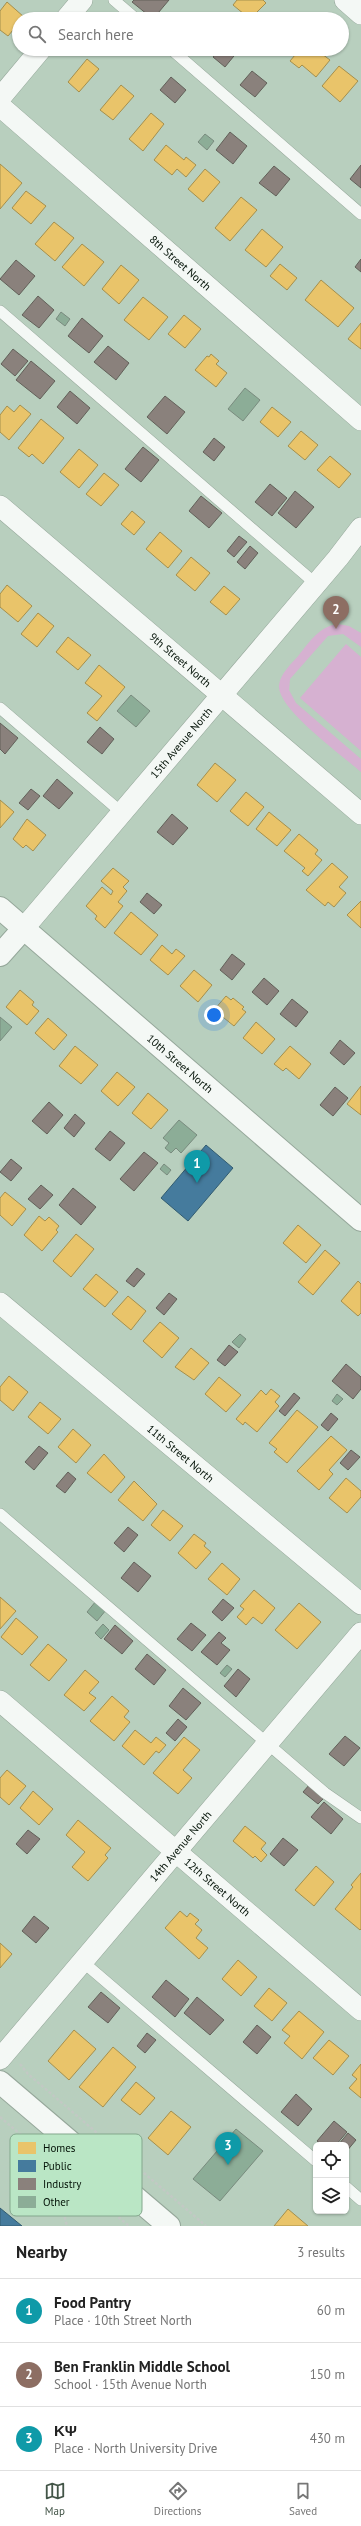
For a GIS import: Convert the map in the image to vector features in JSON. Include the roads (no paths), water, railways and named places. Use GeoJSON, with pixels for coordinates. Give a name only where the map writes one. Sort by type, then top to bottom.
{"type":"FeatureCollection","features":[{"type":"Feature","properties":{"kind":"main road","name":"10th Street North"},"geometry":{"type":"LineString","coordinates":[[0,908],[361,1220]]}},
{"type":"Feature","properties":{"kind":"main road","name":"15th Avenue North"},"geometry":{"type":"LineString","coordinates":[[0,955],[24,928]]}},
{"type":"Feature","properties":{"kind":"main road"},"geometry":{"type":"LineString","coordinates":[[0,2082],[61,2134]]}},
{"type":"Feature","properties":{"kind":"main road"},"geometry":{"type":"LineString","coordinates":[[142,2203],[169,2226]]}},
{"type":"Feature","properties":{"kind":"street"},"geometry":{"type":"LineString","coordinates":[[72,12],[82,0]]}},
{"type":"Feature","properties":{"kind":"street"},"geometry":{"type":"LineString","coordinates":[[345,0],[361,14]]}},
{"type":"Feature","properties":{"kind":"street"},"geometry":{"type":"LineString","coordinates":[[0,98],[35,56]]}},
{"type":"Feature","properties":{"kind":"street","name":"8th Street North"},"geometry":{"type":"LineString","coordinates":[[0,106],[361,420]]}},
{"type":"Feature","properties":{"kind":"street","name":"9th Street North"},"geometry":{"type":"LineString","coordinates":[[0,506],[361,814]]}},
{"type":"Feature","properties":{"kind":"street","name":"15th Avenue North"},"geometry":{"type":"LineString","coordinates":[[24,928],[316,584],[361,528]]}},
{"type":"Feature","properties":{"kind":"street","name":"11th Street North"},"geometry":{"type":"LineString","coordinates":[[0,1303],[361,1604]]}},
{"type":"Feature","properties":{"kind":"street","name":"14th Avenue North"},"geometry":{"type":"LineString","coordinates":[[4,2054],[361,1633]]}},
{"type":"Feature","properties":{"kind":"street","name":"12th Street North"},"geometry":{"type":"LineString","coordinates":[[0,1701],[361,2010]]}},
{"type":"Feature","properties":{"kind":"lane"},"geometry":{"type":"LineString","coordinates":[[114,0],[128,12]]}},
{"type":"Feature","properties":{"kind":"lane"},"geometry":{"type":"LineString","coordinates":[[179,56],[361,214]]}},
{"type":"Feature","properties":{"kind":"lane"},"geometry":{"type":"LineString","coordinates":[[0,311],[316,584]]}},
{"type":"Feature","properties":{"kind":"lane"},"geometry":{"type":"LineString","coordinates":[[0,708],[121,812]]}},
{"type":"Feature","properties":{"kind":"lane"},"geometry":{"type":"LineString","coordinates":[[0,1514],[325,1793],[361,1818]]}},
{"type":"Feature","properties":{"kind":"lane"},"geometry":{"type":"LineString","coordinates":[[83,1962],[313,2159]]}},
{"type":"Feature","properties":{"kind":"lane"},"geometry":{"type":"LineString","coordinates":[[349,2190],[361,2200]]}},
{"type":"Feature","properties":{"kind":"place","name":"Ben Franklin Middle School"},"geometry":{"type":"Point","coordinates":[336,629]}},
{"type":"Feature","properties":{"kind":"place","name":"Food Pantry"},"geometry":{"type":"Point","coordinates":[197,1183]}},
{"type":"Feature","properties":{"kind":"place","name":"ΚΨ"},"geometry":{"type":"Point","coordinates":[228,2165]}}]}
